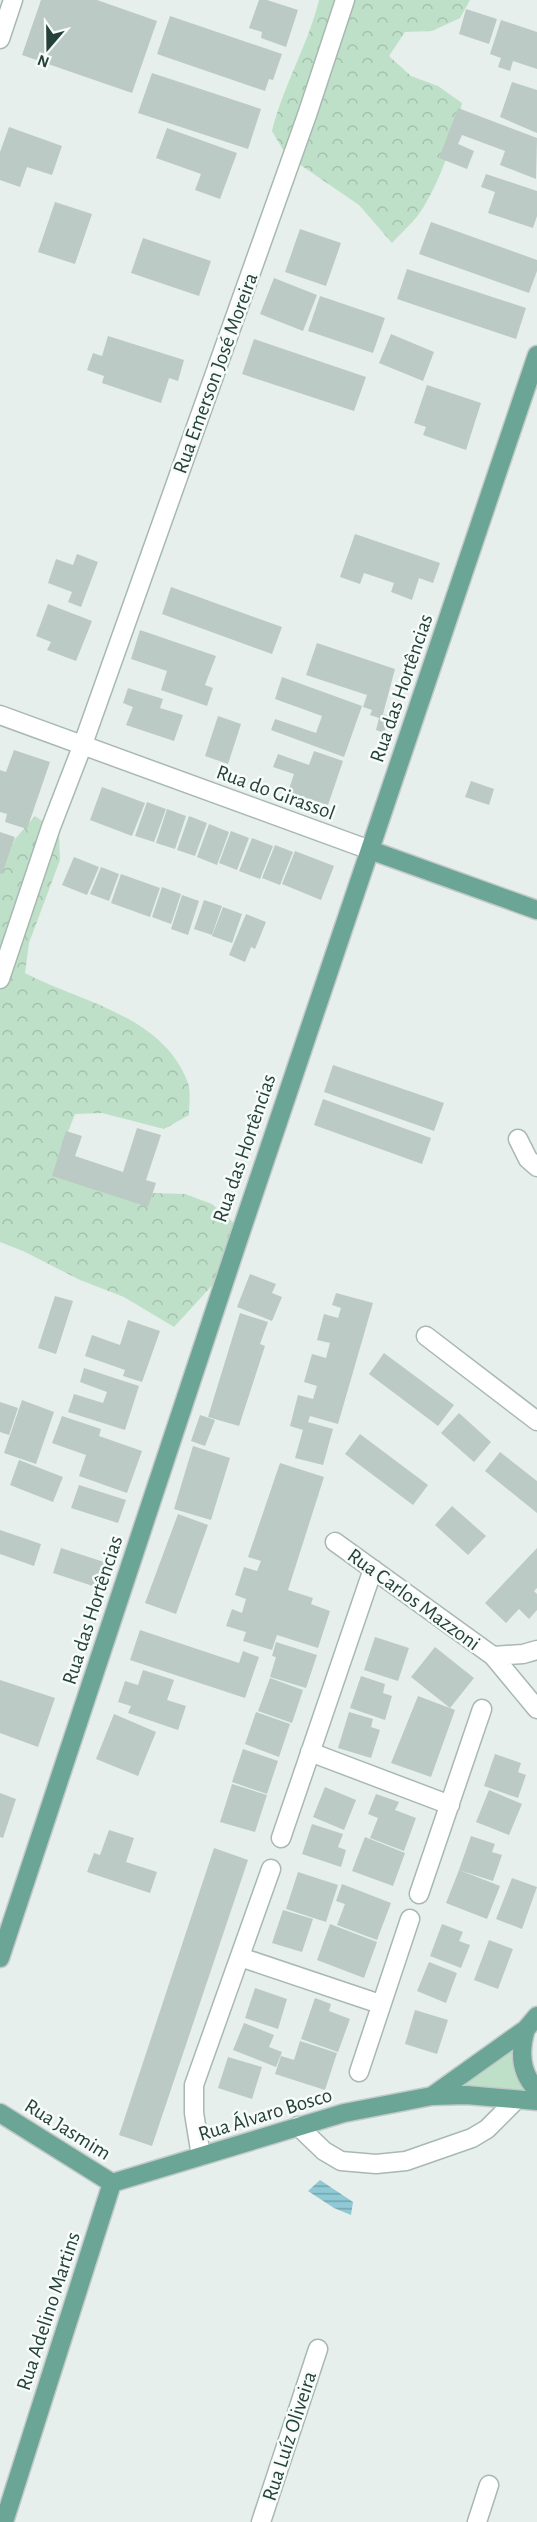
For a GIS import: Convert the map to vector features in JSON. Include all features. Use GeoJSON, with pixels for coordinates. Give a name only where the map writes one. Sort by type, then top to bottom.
{"type":"FeatureCollection","features":[{"type":"Feature","properties":{"kind":"main road","name":"Rua das Hortências"},"geometry":{"type":"LineString","coordinates":[[0,1958],[272,1133],[537,355]]}},
{"type":"Feature","properties":{"kind":"main road","name":"Rua do Girassol"},"geometry":{"type":"LineString","coordinates":[[370,850],[537,910]]}},
{"type":"Feature","properties":{"kind":"main road","name":"Rua Álvaro Bosco"},"geometry":{"type":"LineString","coordinates":[[432,2096],[532,2022]]}},
{"type":"Feature","properties":{"kind":"main road"},"geometry":{"type":"LineString","coordinates":[[532,2022],[522,2043],[521,2058],[524,2072],[537,2090]]}},
{"type":"Feature","properties":{"kind":"main road","name":"Rua Álvaro Bosco"},"geometry":{"type":"LineString","coordinates":[[112,2183],[344,2113],[432,2096],[466,2095],[537,2101]]}},
{"type":"Feature","properties":{"kind":"main road","name":"Rua Jasmim"},"geometry":{"type":"LineString","coordinates":[[0,2113],[112,2183]]}},
{"type":"Feature","properties":{"kind":"main road","name":"Rua Adelino Martins"},"geometry":{"type":"LineString","coordinates":[[4,2522],[112,2183]]}},
{"type":"Feature","properties":{"kind":"street"},"geometry":{"type":"LineString","coordinates":[[0,39],[13,0]]}},
{"type":"Feature","properties":{"kind":"street","name":"Rua Emerson José Moreira"},"geometry":{"type":"LineString","coordinates":[[0,979],[51,828],[307,115],[345,0]]}},
{"type":"Feature","properties":{"kind":"street","name":"Rua do Girassol"},"geometry":{"type":"LineString","coordinates":[[0,715],[370,850]]}},
{"type":"Feature","properties":{"kind":"street"},"geometry":{"type":"LineString","coordinates":[[518,1139],[528,1159],[537,1167]]}},
{"type":"Feature","properties":{"kind":"street"},"geometry":{"type":"LineString","coordinates":[[426,1336],[537,1421]]}},
{"type":"Feature","properties":{"kind":"street","name":"Rua Carlos Mazzoni"},"geometry":{"type":"LineString","coordinates":[[335,1542],[493,1656],[537,1709]]}},
{"type":"Feature","properties":{"kind":"street"},"geometry":{"type":"LineString","coordinates":[[281,1838],[373,1569]]}},
{"type":"Feature","properties":{"kind":"street","name":"Rua Carlos Mazzoni"},"geometry":{"type":"LineString","coordinates":[[493,1656],[523,1654],[537,1650]]}},
{"type":"Feature","properties":{"kind":"street"},"geometry":{"type":"LineString","coordinates":[[419,1894],[482,1709]]}},
{"type":"Feature","properties":{"kind":"street"},"geometry":{"type":"LineString","coordinates":[[310,1752],[450,1805]]}},
{"type":"Feature","properties":{"kind":"street"},"geometry":{"type":"LineString","coordinates":[[201,2156],[194,2113],[194,2085],[271,1869]]}},
{"type":"Feature","properties":{"kind":"street"},"geometry":{"type":"LineString","coordinates":[[358,2072],[410,1919]]}},
{"type":"Feature","properties":{"kind":"street"},"geometry":{"type":"LineString","coordinates":[[240,1957],[380,2004]]}},
{"type":"Feature","properties":{"kind":"street"},"geometry":{"type":"LineString","coordinates":[[298,2126],[324,2151],[341,2162],[376,2164],[406,2161],[441,2151],[472,2138],[487,2129],[516,2100]]}},
{"type":"Feature","properties":{"kind":"street","name":"Rua Luíz Oliveira"},"geometry":{"type":"LineString","coordinates":[[261,2522],[318,2349]]}},
{"type":"Feature","properties":{"kind":"street"},"geometry":{"type":"LineString","coordinates":[[477,2522],[489,2485]]}},
{"type":"Feature","properties":{"kind":"green space"},"geometry":{"type":"Polygon","coordinates":[[[319,0],[470,0],[460,18],[432,31],[405,32],[389,56],[411,76],[438,86],[462,103],[447,157],[430,196],[416,217],[392,243],[359,205],[286,155],[272,131],[319,0]]]}},
{"type":"Feature","properties":{"kind":"green space"},"geometry":{"type":"Polygon","coordinates":[[[35,816],[59,833],[60,860],[29,943],[25,973],[95,1003],[140,1026],[160,1041],[176,1060],[188,1083],[189,1091],[189,1115],[164,1129],[102,1113],[75,1114],[65,1140],[72,1170],[152,1193],[185,1194],[212,1204],[235,1224],[218,1279],[174,1327],[124,1297],[80,1280],[0,1242],[0,874],[15,839],[35,816]]]}},
{"type":"Feature","properties":{"kind":"green space"},"geometry":{"type":"Polygon","coordinates":[[[519,2042],[536,2097],[448,2091],[519,2042]]]}},
{"type":"Feature","properties":{"kind":"water"},"geometry":{"type":"Polygon","coordinates":[[[320,2180],[353,2202],[351,2215],[334,2208],[308,2191],[320,2180]]]}},
{"type":"Feature","properties":{"kind":"building"},"geometry":{"type":"Polygon","coordinates":[[[41,0],[97,0],[157,21],[132,93],[22,55],[41,0]]]}},
{"type":"Feature","properties":{"kind":"building"},"geometry":{"type":"Polygon","coordinates":[[[259,0],[267,0],[298,10],[286,47],[261,38],[262,32],[249,28],[259,0]]]}},
{"type":"Feature","properties":{"kind":"building"},"geometry":{"type":"Polygon","coordinates":[[[466,9],[497,19],[489,44],[459,34],[466,9]]]}},
{"type":"Feature","properties":{"kind":"building"},"geometry":{"type":"Polygon","coordinates":[[[170,16],[282,54],[273,80],[269,79],[265,91],[157,54],[170,16]]]}},
{"type":"Feature","properties":{"kind":"building"},"geometry":{"type":"Polygon","coordinates":[[[501,20],[537,32],[537,69],[513,61],[510,71],[498,67],[501,58],[490,54],[501,20]]]}},
{"type":"Feature","properties":{"kind":"building"},"geometry":{"type":"Polygon","coordinates":[[[152,73],[261,109],[248,149],[138,113],[152,73]]]}},
{"type":"Feature","properties":{"kind":"building"},"geometry":{"type":"Polygon","coordinates":[[[512,82],[537,90],[537,133],[500,117],[512,82]]]}},
{"type":"Feature","properties":{"kind":"building"},"geometry":{"type":"Polygon","coordinates":[[[458,108],[537,138],[536,179],[500,165],[505,151],[462,135],[458,144],[474,151],[467,169],[439,158],[458,108]]]}},
{"type":"Feature","properties":{"kind":"building"},"geometry":{"type":"Polygon","coordinates":[[[9,127],[62,146],[52,175],[27,167],[20,187],[0,180],[0,152],[9,127]]]}},
{"type":"Feature","properties":{"kind":"building"},"geometry":{"type":"Polygon","coordinates":[[[167,128],[237,153],[220,199],[195,190],[201,174],[156,158],[167,128]]]}},
{"type":"Feature","properties":{"kind":"building"},"geometry":{"type":"Polygon","coordinates":[[[486,174],[537,191],[537,216],[533,228],[488,213],[495,192],[481,187],[486,174]]]}},
{"type":"Feature","properties":{"kind":"building"},"geometry":{"type":"Polygon","coordinates":[[[55,202],[92,214],[75,264],[38,252],[55,202]]]}},
{"type":"Feature","properties":{"kind":"building"},"geometry":{"type":"Polygon","coordinates":[[[431,222],[537,260],[537,271],[529,293],[419,254],[431,222]]]}},
{"type":"Feature","properties":{"kind":"building"},"geometry":{"type":"Polygon","coordinates":[[[300,229],[341,243],[326,286],[285,272],[300,229]]]}},
{"type":"Feature","properties":{"kind":"building"},"geometry":{"type":"Polygon","coordinates":[[[143,238],[211,261],[199,296],[131,273],[143,238]]]}},
{"type":"Feature","properties":{"kind":"building"},"geometry":{"type":"Polygon","coordinates":[[[407,269],[526,308],[516,339],[397,299],[407,269]]]}},
{"type":"Feature","properties":{"kind":"building"},"geometry":{"type":"Polygon","coordinates":[[[274,278],[317,295],[303,331],[260,314],[274,278]]]}},
{"type":"Feature","properties":{"kind":"building"},"geometry":{"type":"Polygon","coordinates":[[[320,296],[385,318],[373,353],[308,331],[320,296]]]}},
{"type":"Feature","properties":{"kind":"building"},"geometry":{"type":"Polygon","coordinates":[[[391,334],[434,352],[423,381],[379,363],[391,334]]]}},
{"type":"Feature","properties":{"kind":"building"},"geometry":{"type":"Polygon","coordinates":[[[108,336],[184,360],[178,381],[169,378],[161,403],[102,383],[104,376],[87,370],[93,353],[102,356],[108,336]]]}},
{"type":"Feature","properties":{"kind":"building"},"geometry":{"type":"Polygon","coordinates":[[[254,339],[366,377],[354,411],[242,374],[254,339]]]}},
{"type":"Feature","properties":{"kind":"building"},"geometry":{"type":"Polygon","coordinates":[[[427,385],[481,403],[466,450],[423,435],[426,427],[414,423],[427,385]]]}},
{"type":"Feature","properties":{"kind":"building"},"geometry":{"type":"Polygon","coordinates":[[[355,534],[440,563],[433,583],[419,578],[412,600],[391,592],[394,583],[364,573],[360,584],[340,577],[355,534]]]}},
{"type":"Feature","properties":{"kind":"building"},"geometry":{"type":"Polygon","coordinates":[[[77,554],[98,562],[81,607],[68,602],[72,592],[48,583],[56,559],[73,565],[77,554]]]}},
{"type":"Feature","properties":{"kind":"building"},"geometry":{"type":"Polygon","coordinates":[[[171,587],[282,627],[272,654],[162,614],[171,587]]]}},
{"type":"Feature","properties":{"kind":"building"},"geometry":{"type":"Polygon","coordinates":[[[48,604],[92,621],[76,661],[47,650],[51,642],[36,636],[48,604]]]}},
{"type":"Feature","properties":{"kind":"building"},"geometry":{"type":"Polygon","coordinates":[[[140,630],[216,656],[205,685],[213,688],[207,706],[161,690],[167,671],[131,659],[140,630]]]}},
{"type":"Feature","properties":{"kind":"building"},"geometry":{"type":"Polygon","coordinates":[[[317,643],[395,669],[383,714],[390,716],[384,733],[376,730],[379,718],[370,715],[372,710],[363,707],[367,695],[306,675],[317,643]]]}},
{"type":"Feature","properties":{"kind":"building"},"geometry":{"type":"Polygon","coordinates":[[[282,677],[362,706],[344,757],[271,730],[275,719],[316,733],[322,716],[275,699],[282,677]]]}},
{"type":"Feature","properties":{"kind":"building"},"geometry":{"type":"Polygon","coordinates":[[[128,688],[163,699],[160,708],[183,715],[174,741],[126,725],[133,707],[123,703],[128,688]]]}},
{"type":"Feature","properties":{"kind":"building"},"geometry":{"type":"Polygon","coordinates":[[[218,716],[241,724],[228,764],[205,756],[218,716]]]}},
{"type":"Feature","properties":{"kind":"building"},"geometry":{"type":"Polygon","coordinates":[[[14,750],[50,762],[27,829],[5,822],[7,814],[0,812],[0,770],[6,772],[14,750]]]}},
{"type":"Feature","properties":{"kind":"building"},"geometry":{"type":"Polygon","coordinates":[[[314,751],[343,761],[328,805],[288,792],[294,774],[273,767],[278,754],[309,765],[314,751]]]}},
{"type":"Feature","properties":{"kind":"building"},"geometry":{"type":"Polygon","coordinates":[[[471,781],[494,789],[489,805],[465,797],[471,781]]]}},
{"type":"Feature","properties":{"kind":"building"},"geometry":{"type":"Polygon","coordinates":[[[102,787],[145,803],[132,836],[90,820],[102,787]]]}},
{"type":"Feature","properties":{"kind":"building"},"geometry":{"type":"Polygon","coordinates":[[[147,802],[166,809],[154,842],[135,836],[147,802]]]}},
{"type":"Feature","properties":{"kind":"building"},"geometry":{"type":"Polygon","coordinates":[[[167,809],[186,816],[175,849],[156,843],[167,809]]]}},
{"type":"Feature","properties":{"kind":"building"},"geometry":{"type":"Polygon","coordinates":[[[189,816],[207,823],[195,856],[177,850],[189,816]]]}},
{"type":"Feature","properties":{"kind":"building"},"geometry":{"type":"Polygon","coordinates":[[[209,824],[229,832],[217,865],[197,857],[209,824]]]}},
{"type":"Feature","properties":{"kind":"building"},"geometry":{"type":"Polygon","coordinates":[[[231,831],[249,838],[237,870],[219,863],[231,831]]]}},
{"type":"Feature","properties":{"kind":"building"},"geometry":{"type":"Polygon","coordinates":[[[0,832],[15,837],[2,874],[0,874],[0,832]]]}},
{"type":"Feature","properties":{"kind":"building"},"geometry":{"type":"Polygon","coordinates":[[[252,838],[273,846],[260,879],[239,871],[252,838]]]}},
{"type":"Feature","properties":{"kind":"building"},"geometry":{"type":"Polygon","coordinates":[[[275,845],[293,852],[280,885],[262,878],[275,845]]]}},
{"type":"Feature","properties":{"kind":"building"},"geometry":{"type":"Polygon","coordinates":[[[295,851],[334,866],[321,900],[282,884],[295,851]]]}},
{"type":"Feature","properties":{"kind":"building"},"geometry":{"type":"Polygon","coordinates":[[[74,857],[99,867],[87,895],[62,885],[74,857]]]}},
{"type":"Feature","properties":{"kind":"building"},"geometry":{"type":"Polygon","coordinates":[[[101,867],[119,874],[109,901],[90,894],[101,867]]]}},
{"type":"Feature","properties":{"kind":"building"},"geometry":{"type":"Polygon","coordinates":[[[121,874],[160,888],[150,917],[111,903],[121,874]]]}},
{"type":"Feature","properties":{"kind":"building"},"geometry":{"type":"Polygon","coordinates":[[[162,887],[181,894],[171,924],[152,917],[162,887]]]}},
{"type":"Feature","properties":{"kind":"building"},"geometry":{"type":"Polygon","coordinates":[[[182,895],[199,901],[188,935],[171,929],[182,895]]]}},
{"type":"Feature","properties":{"kind":"building"},"geometry":{"type":"Polygon","coordinates":[[[204,900],[222,906],[212,935],[194,929],[204,900]]]}},
{"type":"Feature","properties":{"kind":"building"},"geometry":{"type":"Polygon","coordinates":[[[223,907],[242,914],[232,943],[212,936],[223,907]]]}},
{"type":"Feature","properties":{"kind":"building"},"geometry":{"type":"Polygon","coordinates":[[[246,914],[266,922],[255,949],[251,947],[245,962],[229,955],[246,914]]]}},
{"type":"Feature","properties":{"kind":"building"},"geometry":{"type":"Polygon","coordinates":[[[333,1065],[444,1103],[434,1131],[324,1092],[333,1065]]]}},
{"type":"Feature","properties":{"kind":"building"},"geometry":{"type":"Polygon","coordinates":[[[323,1099],[431,1138],[422,1164],[314,1125],[323,1099]]]}},
{"type":"Feature","properties":{"kind":"building"},"geometry":{"type":"Polygon","coordinates":[[[137,1128],[161,1135],[146,1180],[156,1183],[148,1207],[52,1176],[66,1131],[82,1136],[75,1156],[123,1172],[137,1128]]]}},
{"type":"Feature","properties":{"kind":"building"},"geometry":{"type":"Polygon","coordinates":[[[250,1274],[276,1284],[272,1293],[282,1297],[272,1321],[237,1307],[250,1274]]]}},
{"type":"Feature","properties":{"kind":"building"},"geometry":{"type":"Polygon","coordinates":[[[336,1293],[373,1303],[338,1424],[310,1416],[308,1422],[333,1429],[323,1465],[295,1458],[303,1430],[290,1426],[298,1395],[313,1399],[317,1386],[304,1382],[312,1354],[326,1358],[330,1343],[317,1340],[324,1314],[338,1318],[341,1308],[332,1305],[336,1293]]]}},
{"type":"Feature","properties":{"kind":"building"},"geometry":{"type":"Polygon","coordinates":[[[55,1296],[73,1301],[56,1354],[38,1348],[55,1296]]]}},
{"type":"Feature","properties":{"kind":"building"},"geometry":{"type":"Polygon","coordinates":[[[240,1313],[268,1322],[260,1344],[265,1346],[239,1426],[208,1417],[240,1313]]]}},
{"type":"Feature","properties":{"kind":"building"},"geometry":{"type":"Polygon","coordinates":[[[128,1320],[160,1331],[142,1382],[123,1376],[125,1370],[85,1356],[92,1335],[120,1345],[128,1320]]]}},
{"type":"Feature","properties":{"kind":"building"},"geometry":{"type":"Polygon","coordinates":[[[384,1353],[454,1405],[438,1426],[369,1374],[384,1353]]]}},
{"type":"Feature","properties":{"kind":"building"},"geometry":{"type":"Polygon","coordinates":[[[84,1368],[139,1386],[125,1430],[68,1412],[74,1394],[103,1403],[107,1392],[80,1382],[84,1368]]]}},
{"type":"Feature","properties":{"kind":"building"},"geometry":{"type":"Polygon","coordinates":[[[22,1400],[54,1412],[36,1464],[4,1453],[22,1400]]]}},
{"type":"Feature","properties":{"kind":"building"},"geometry":{"type":"Polygon","coordinates":[[[0,1402],[18,1408],[9,1435],[0,1432],[0,1402]]]}},
{"type":"Feature","properties":{"kind":"building"},"geometry":{"type":"Polygon","coordinates":[[[459,1413],[491,1442],[474,1462],[441,1433],[459,1413]]]}},
{"type":"Feature","properties":{"kind":"building"},"geometry":{"type":"Polygon","coordinates":[[[200,1415],[215,1420],[205,1446],[191,1441],[200,1415]]]}},
{"type":"Feature","properties":{"kind":"building"},"geometry":{"type":"Polygon","coordinates":[[[62,1416],[101,1429],[99,1436],[142,1451],[127,1493],[79,1476],[86,1455],[52,1443],[62,1416]]]}},
{"type":"Feature","properties":{"kind":"building"},"geometry":{"type":"Polygon","coordinates":[[[360,1434],[428,1485],[413,1505],[345,1454],[360,1434]]]}},
{"type":"Feature","properties":{"kind":"building"},"geometry":{"type":"Polygon","coordinates":[[[193,1446],[230,1458],[211,1520],[174,1509],[193,1446]]]}},
{"type":"Feature","properties":{"kind":"building"},"geometry":{"type":"Polygon","coordinates":[[[500,1452],[537,1481],[537,1513],[485,1471],[500,1452]]]}},
{"type":"Feature","properties":{"kind":"building"},"geometry":{"type":"Polygon","coordinates":[[[19,1460],[63,1477],[53,1502],[10,1485],[19,1460]]]}},
{"type":"Feature","properties":{"kind":"building"},"geometry":{"type":"Polygon","coordinates":[[[280,1463],[324,1477],[288,1590],[313,1598],[311,1604],[330,1611],[318,1648],[277,1635],[272,1650],[243,1641],[246,1632],[226,1626],[232,1609],[242,1613],[246,1599],[235,1595],[244,1567],[257,1571],[261,1561],[248,1557],[280,1463]]]}},
{"type":"Feature","properties":{"kind":"building"},"geometry":{"type":"Polygon","coordinates":[[[79,1485],[126,1500],[118,1523],[71,1508],[79,1485]]]}},
{"type":"Feature","properties":{"kind":"building"},"geometry":{"type":"Polygon","coordinates":[[[452,1506],[486,1536],[468,1555],[435,1525],[452,1506]]]}},
{"type":"Feature","properties":{"kind":"building"},"geometry":{"type":"Polygon","coordinates":[[[178,1514],[208,1525],[176,1614],[145,1603],[178,1514]]]}},
{"type":"Feature","properties":{"kind":"building"},"geometry":{"type":"Polygon","coordinates":[[[0,1530],[41,1544],[34,1566],[0,1554],[0,1530]]]}},
{"type":"Feature","properties":{"kind":"building"},"geometry":{"type":"Polygon","coordinates":[[[61,1548],[107,1563],[99,1588],[53,1573],[61,1548]]]}},
{"type":"Feature","properties":{"kind":"building"},"geometry":{"type":"Polygon","coordinates":[[[537,1548],[537,1588],[534,1591],[537,1594],[537,1610],[529,1619],[519,1609],[506,1623],[485,1603],[537,1548]]]}},
{"type":"Feature","properties":{"kind":"building"},"geometry":{"type":"Polygon","coordinates":[[[140,1630],[239,1663],[243,1651],[259,1657],[245,1698],[130,1660],[140,1630]]]}},
{"type":"Feature","properties":{"kind":"building"},"geometry":{"type":"Polygon","coordinates":[[[375,1637],[409,1648],[398,1681],[364,1670],[375,1637]]]}},
{"type":"Feature","properties":{"kind":"building"},"geometry":{"type":"Polygon","coordinates":[[[276,1642],[317,1655],[306,1688],[270,1677],[276,1657],[272,1656],[276,1642]]]}},
{"type":"Feature","properties":{"kind":"building"},"geometry":{"type":"Polygon","coordinates":[[[435,1647],[474,1678],[450,1708],[411,1677],[435,1647]]]}},
{"type":"Feature","properties":{"kind":"building"},"geometry":{"type":"Polygon","coordinates":[[[143,1670],[174,1680],[167,1700],[186,1706],[178,1730],[128,1713],[131,1706],[118,1702],[125,1681],[138,1685],[143,1670]]]}},
{"type":"Feature","properties":{"kind":"building"},"geometry":{"type":"Polygon","coordinates":[[[361,1676],[385,1684],[383,1693],[392,1696],[385,1720],[350,1708],[361,1676]]]}},
{"type":"Feature","properties":{"kind":"building"},"geometry":{"type":"Polygon","coordinates":[[[270,1678],[303,1690],[292,1723],[258,1711],[270,1678]]]}},
{"type":"Feature","properties":{"kind":"building"},"geometry":{"type":"Polygon","coordinates":[[[0,1680],[55,1698],[38,1747],[0,1733],[0,1680]]]}},
{"type":"Feature","properties":{"kind":"building"},"geometry":{"type":"Polygon","coordinates":[[[418,1696],[455,1710],[431,1777],[391,1763],[418,1696]]]}},
{"type":"Feature","properties":{"kind":"building"},"geometry":{"type":"Polygon","coordinates":[[[256,1712],[290,1724],[279,1757],[245,1744],[256,1712]]]}},
{"type":"Feature","properties":{"kind":"building"},"geometry":{"type":"Polygon","coordinates":[[[349,1712],[373,1719],[371,1727],[380,1730],[371,1758],[338,1748],[349,1712]]]}},
{"type":"Feature","properties":{"kind":"building"},"geometry":{"type":"Polygon","coordinates":[[[114,1714],[156,1732],[138,1776],[96,1759],[114,1714]]]}},
{"type":"Feature","properties":{"kind":"building"},"geometry":{"type":"Polygon","coordinates":[[[243,1749],[278,1761],[267,1794],[232,1782],[243,1749]]]}},
{"type":"Feature","properties":{"kind":"building"},"geometry":{"type":"Polygon","coordinates":[[[495,1754],[521,1763],[518,1772],[526,1775],[518,1798],[484,1786],[495,1754]]]}},
{"type":"Feature","properties":{"kind":"building"},"geometry":{"type":"Polygon","coordinates":[[[232,1784],[267,1795],[255,1832],[220,1822],[232,1784]]]}},
{"type":"Feature","properties":{"kind":"building"},"geometry":{"type":"Polygon","coordinates":[[[325,1787],[356,1800],[344,1830],[313,1817],[325,1787]]]}},
{"type":"Feature","properties":{"kind":"building"},"geometry":{"type":"Polygon","coordinates":[[[489,1790],[522,1804],[509,1835],[476,1822],[489,1790]]]}},
{"type":"Feature","properties":{"kind":"building"},"geometry":{"type":"Polygon","coordinates":[[[0,1793],[16,1799],[3,1838],[0,1837],[0,1793]]]}},
{"type":"Feature","properties":{"kind":"building"},"geometry":{"type":"Polygon","coordinates":[[[376,1794],[399,1802],[395,1810],[416,1818],[404,1851],[370,1838],[378,1818],[368,1814],[376,1794]]]}},
{"type":"Feature","properties":{"kind":"building"},"geometry":{"type":"Polygon","coordinates":[[[312,1824],[343,1834],[338,1847],[346,1850],[341,1867],[302,1854],[312,1824]]]}},
{"type":"Feature","properties":{"kind":"building"},"geometry":{"type":"Polygon","coordinates":[[[109,1830],[134,1838],[126,1862],[157,1872],[150,1893],[87,1872],[94,1853],[100,1855],[109,1830]]]}},
{"type":"Feature","properties":{"kind":"building"},"geometry":{"type":"Polygon","coordinates":[[[471,1836],[495,1844],[492,1852],[502,1855],[493,1881],[459,1870],[471,1836]]]}},
{"type":"Feature","properties":{"kind":"building"},"geometry":{"type":"Polygon","coordinates":[[[365,1837],[405,1853],[393,1886],[352,1871],[365,1837]]]}},
{"type":"Feature","properties":{"kind":"building"},"geometry":{"type":"Polygon","coordinates":[[[214,1848],[248,1860],[152,2146],[119,2135],[214,1848]]]}},
{"type":"Feature","properties":{"kind":"building"},"geometry":{"type":"Polygon","coordinates":[[[459,1870],[500,1886],[487,1919],[446,1903],[459,1870]]]}},
{"type":"Feature","properties":{"kind":"building"},"geometry":{"type":"Polygon","coordinates":[[[298,1872],[338,1885],[326,1922],[286,1909],[298,1872]]]}},
{"type":"Feature","properties":{"kind":"building"},"geometry":{"type":"Polygon","coordinates":[[[512,1878],[537,1887],[522,1929],[496,1919],[512,1878]]]}},
{"type":"Feature","properties":{"kind":"building"},"geometry":{"type":"Polygon","coordinates":[[[342,1884],[391,1903],[377,1940],[337,1925],[345,1904],[336,1901],[342,1884]]]}},
{"type":"Feature","properties":{"kind":"building"},"geometry":{"type":"Polygon","coordinates":[[[283,1910],[313,1919],[302,1952],[272,1943],[283,1910]]]}},
{"type":"Feature","properties":{"kind":"building"},"geometry":{"type":"Polygon","coordinates":[[[330,1924],[377,1942],[364,1978],[317,1960],[330,1924]]]}},
{"type":"Feature","properties":{"kind":"building"},"geometry":{"type":"Polygon","coordinates":[[[442,1924],[463,1932],[459,1941],[470,1945],[461,1968],[430,1956],[442,1924]]]}},
{"type":"Feature","properties":{"kind":"building"},"geometry":{"type":"Polygon","coordinates":[[[489,1940],[513,1949],[498,1989],[474,1980],[489,1940]]]}},
{"type":"Feature","properties":{"kind":"building"},"geometry":{"type":"Polygon","coordinates":[[[429,1962],[457,1973],[446,2003],[417,1991],[429,1962]]]}},
{"type":"Feature","properties":{"kind":"building"},"geometry":{"type":"Polygon","coordinates":[[[255,1988],[287,1999],[278,2029],[245,2018],[255,1988]]]}},
{"type":"Feature","properties":{"kind":"building"},"geometry":{"type":"Polygon","coordinates":[[[315,1998],[331,2004],[329,2011],[350,2019],[338,2052],[301,2039],[315,1998]]]}},
{"type":"Feature","properties":{"kind":"building"},"geometry":{"type":"Polygon","coordinates":[[[415,2010],[448,2020],[437,2054],[405,2044],[415,2010]]]}},
{"type":"Feature","properties":{"kind":"building"},"geometry":{"type":"Polygon","coordinates":[[[244,2023],[274,2035],[269,2047],[282,2052],[276,2067],[233,2050],[244,2023]]]}},
{"type":"Feature","properties":{"kind":"building"},"geometry":{"type":"Polygon","coordinates":[[[300,2041],[337,2053],[325,2090],[275,2074],[281,2056],[294,2060],[300,2041]]]}},
{"type":"Feature","properties":{"kind":"building"},"geometry":{"type":"Polygon","coordinates":[[[228,2057],[262,2067],[252,2099],[218,2088],[228,2057]]]}}]}
